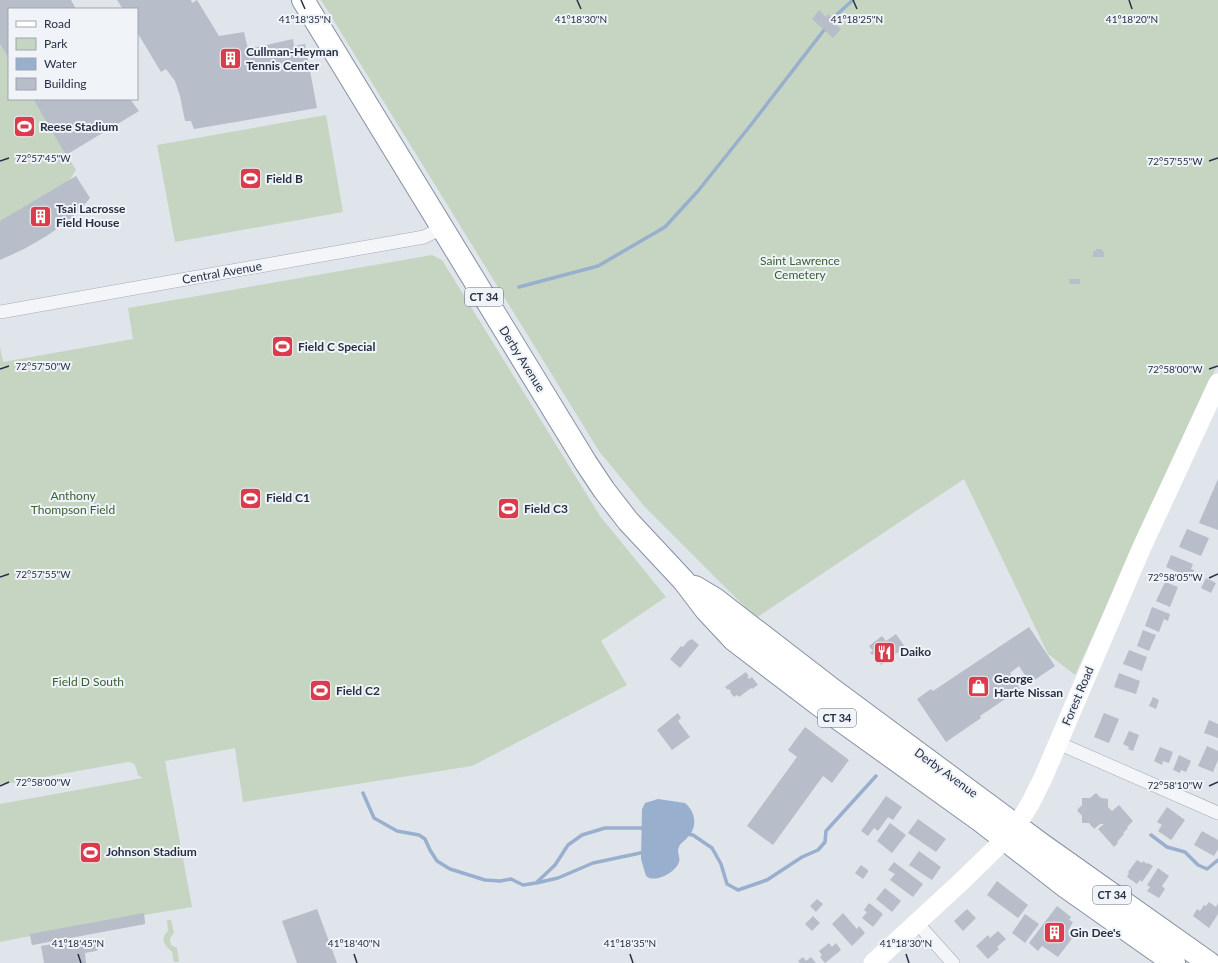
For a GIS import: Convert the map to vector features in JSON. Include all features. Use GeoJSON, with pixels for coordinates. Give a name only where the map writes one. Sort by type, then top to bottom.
{"type":"FeatureCollection","features":[{"type":"Feature","properties":{"kind":"highway","name":"Derby Avenue"},"geometry":{"type":"LineString","coordinates":[[303,0],[600,484],[628,521],[684,581],[706,610],[734,640],[820,693],[981,821],[1041,844],[1209,963]]}},
{"type":"Feature","properties":{"kind":"highway","name":"Derby Avenue"},"geometry":{"type":"LineString","coordinates":[[1010,832],[1066,887],[1174,963]]}},
{"type":"Feature","properties":{"kind":"main road","name":"Forest Road"},"geometry":{"type":"LineString","coordinates":[[873,963],[962,881],[1010,832],[1037,791],[1141,549],[1218,383]]}},
{"type":"Feature","properties":{"kind":"street","name":"Central Avenue"},"geometry":{"type":"LineString","coordinates":[[0,312],[424,237],[442,228]]}},
{"type":"Feature","properties":{"kind":"street"},"geometry":{"type":"LineString","coordinates":[[1058,743],[1218,813]]}},
{"type":"Feature","properties":{"kind":"street"},"geometry":{"type":"LineString","coordinates":[[917,923],[953,963]]}},
{"type":"Feature","properties":{"kind":"green space","name":"Saint Lawrence Cemetery"},"geometry":{"type":"Polygon","coordinates":[[[321,0],[1218,0],[1218,363],[1075,675],[1048,654],[964,479],[756,618],[644,506],[599,451],[321,0]]]}},
{"type":"Feature","properties":{"kind":"green space","name":"Reese Stadium"},"geometry":{"type":"Polygon","coordinates":[[[0,44],[8,57],[8,100],[34,100],[76,170],[53,206],[0,241],[0,44]]]}},
{"type":"Feature","properties":{"kind":"green space","name":"Field B"},"geometry":{"type":"Polygon","coordinates":[[[326,115],[343,212],[175,242],[157,145],[326,115]]]}},
{"type":"Feature","properties":{"kind":"green space"},"geometry":{"type":"Polygon","coordinates":[[[432,255],[442,260],[600,516],[666,597],[601,641],[627,685],[472,766],[243,802],[235,748],[165,761],[192,907],[144,915],[145,924],[32,945],[30,936],[0,942],[0,804],[143,778],[138,775],[134,764],[128,762],[0,785],[0,347],[3,362],[133,339],[128,308],[432,255]]]}},
{"type":"Feature","properties":{"kind":"green space"},"geometry":{"type":"Polygon","coordinates":[[[167,920],[171,920],[174,933],[170,942],[171,945],[177,948],[179,962],[174,962],[172,952],[165,945],[163,940],[168,931],[167,920]]]}},
{"type":"Feature","properties":{"kind":"water"},"geometry":{"type":"Polygon","coordinates":[[[658,799],[685,803],[692,811],[694,825],[691,834],[681,843],[678,849],[679,862],[677,866],[665,876],[655,879],[646,876],[641,859],[642,809],[645,803],[658,799]]]}},
{"type":"Feature","properties":{"kind":"building"},"geometry":{"type":"Polygon","coordinates":[[[0,0],[71,0],[75,8],[8,8],[8,57],[0,44],[0,0]]]}},
{"type":"Feature","properties":{"kind":"building","name":"Cullman-Heyman Tennis Center"},"geometry":{"type":"Polygon","coordinates":[[[117,0],[191,0],[192,3],[197,0],[219,36],[244,32],[248,49],[293,39],[294,46],[305,44],[317,108],[194,129],[191,121],[185,121],[180,96],[175,81],[166,69],[161,72],[138,34],[138,8],[122,8],[117,0]]]}},
{"type":"Feature","properties":{"kind":"building"},"geometry":{"type":"Polygon","coordinates":[[[819,10],[826,17],[828,14],[838,23],[836,25],[841,29],[833,38],[812,19],[819,10]]]}},
{"type":"Feature","properties":{"kind":"building"},"geometry":{"type":"Polygon","coordinates":[[[34,100],[131,100],[139,111],[66,155],[34,100]]]}},
{"type":"Feature","properties":{"kind":"building","name":"Tsai Lacrosse Field House"},"geometry":{"type":"Polygon","coordinates":[[[76,176],[90,198],[79,211],[64,224],[45,237],[0,260],[0,221],[76,176]]]}},
{"type":"Feature","properties":{"kind":"building"},"geometry":{"type":"Polygon","coordinates":[[[1096,249],[1102,249],[1104,252],[1104,257],[1093,257],[1093,251],[1096,251],[1096,249]]]}},
{"type":"Feature","properties":{"kind":"building"},"geometry":{"type":"Polygon","coordinates":[[[1069,279],[1080,279],[1080,284],[1070,284],[1069,279]]]}},
{"type":"Feature","properties":{"kind":"building"},"geometry":{"type":"Polygon","coordinates":[[[1218,479],[1218,530],[1199,523],[1218,479]]]}},
{"type":"Feature","properties":{"kind":"building"},"geometry":{"type":"Polygon","coordinates":[[[1187,529],[1209,538],[1201,556],[1179,547],[1187,529]]]}},
{"type":"Feature","properties":{"kind":"building"},"geometry":{"type":"Polygon","coordinates":[[[1171,555],[1193,564],[1191,569],[1194,570],[1191,578],[1166,567],[1171,555]]]}},
{"type":"Feature","properties":{"kind":"building"},"geometry":{"type":"Polygon","coordinates":[[[1206,578],[1216,583],[1211,593],[1201,588],[1206,578]]]}},
{"type":"Feature","properties":{"kind":"building"},"geometry":{"type":"Polygon","coordinates":[[[1165,582],[1178,587],[1170,607],[1156,601],[1165,582]]]}},
{"type":"Feature","properties":{"kind":"building"},"geometry":{"type":"Polygon","coordinates":[[[1152,607],[1170,614],[1168,621],[1164,619],[1159,632],[1145,626],[1152,607]]]}},
{"type":"Feature","properties":{"kind":"building","name":"George Harte Nissan"},"geometry":{"type":"Polygon","coordinates":[[[1029,627],[1055,666],[1030,683],[1019,666],[1010,673],[1020,689],[980,716],[981,718],[946,742],[917,699],[931,689],[933,691],[1029,627]]]}},
{"type":"Feature","properties":{"kind":"building"},"geometry":{"type":"Polygon","coordinates":[[[1143,630],[1156,635],[1149,651],[1137,646],[1143,630]]]}},
{"type":"Feature","properties":{"kind":"building"},"geometry":{"type":"Polygon","coordinates":[[[896,634],[905,647],[881,665],[874,654],[872,655],[870,652],[873,651],[869,646],[882,636],[886,641],[896,634]]]}},
{"type":"Feature","properties":{"kind":"building"},"geometry":{"type":"Polygon","coordinates":[[[692,639],[699,645],[680,668],[670,659],[681,646],[683,647],[692,639]]]}},
{"type":"Feature","properties":{"kind":"building"},"geometry":{"type":"Polygon","coordinates":[[[1129,650],[1147,657],[1142,671],[1123,664],[1129,650]]]}},
{"type":"Feature","properties":{"kind":"building"},"geometry":{"type":"Polygon","coordinates":[[[746,672],[749,677],[747,677],[749,679],[752,677],[758,685],[752,689],[751,688],[739,697],[737,695],[734,697],[730,692],[731,691],[725,687],[746,672]]]}},
{"type":"Feature","properties":{"kind":"building"},"geometry":{"type":"Polygon","coordinates":[[[1119,673],[1140,681],[1136,694],[1114,687],[1119,673]]]}},
{"type":"Feature","properties":{"kind":"building"},"geometry":{"type":"Polygon","coordinates":[[[1153,697],[1159,700],[1156,709],[1149,706],[1153,697]]]}},
{"type":"Feature","properties":{"kind":"building"},"geometry":{"type":"Polygon","coordinates":[[[678,713],[681,718],[678,721],[690,737],[672,750],[657,730],[678,713]]]}},
{"type":"Feature","properties":{"kind":"building"},"geometry":{"type":"Polygon","coordinates":[[[1104,713],[1119,719],[1109,743],[1094,737],[1104,713]]]}},
{"type":"Feature","properties":{"kind":"building"},"geometry":{"type":"Polygon","coordinates":[[[1209,720],[1218,724],[1218,738],[1204,733],[1209,720]]]}},
{"type":"Feature","properties":{"kind":"building"},"geometry":{"type":"Polygon","coordinates":[[[805,727],[849,760],[832,783],[823,776],[773,845],[747,826],[797,757],[788,750],[805,727]]]}},
{"type":"Feature","properties":{"kind":"building"},"geometry":{"type":"Polygon","coordinates":[[[1129,731],[1139,735],[1133,751],[1128,749],[1129,747],[1123,744],[1129,731]]]}},
{"type":"Feature","properties":{"kind":"building"},"geometry":{"type":"Polygon","coordinates":[[[1207,746],[1218,751],[1218,760],[1213,772],[1198,766],[1207,746]]]}},
{"type":"Feature","properties":{"kind":"building"},"geometry":{"type":"Polygon","coordinates":[[[1160,747],[1173,752],[1169,763],[1163,761],[1162,765],[1154,761],[1160,747]]]}},
{"type":"Feature","properties":{"kind":"building"},"geometry":{"type":"Polygon","coordinates":[[[1179,755],[1191,761],[1186,772],[1181,770],[1180,773],[1173,770],[1179,755]]]}},
{"type":"Feature","properties":{"kind":"building"},"geometry":{"type":"Polygon","coordinates":[[[1096,793],[1101,798],[1108,799],[1108,807],[1112,811],[1119,805],[1133,821],[1127,827],[1128,828],[1114,847],[1098,829],[1104,824],[1100,824],[1094,829],[1089,823],[1082,823],[1082,816],[1077,810],[1082,805],[1082,798],[1090,798],[1096,793]]]}},
{"type":"Feature","properties":{"kind":"building"},"geometry":{"type":"Polygon","coordinates":[[[886,796],[902,807],[893,820],[888,817],[878,831],[874,828],[868,836],[861,831],[886,796]]]}},
{"type":"Feature","properties":{"kind":"building"},"geometry":{"type":"Polygon","coordinates":[[[1167,807],[1185,820],[1171,840],[1158,831],[1162,825],[1157,822],[1167,807]]]}},
{"type":"Feature","properties":{"kind":"building"},"geometry":{"type":"Polygon","coordinates":[[[918,819],[946,839],[936,852],[908,833],[918,819]]]}},
{"type":"Feature","properties":{"kind":"building"},"geometry":{"type":"Polygon","coordinates":[[[890,823],[906,835],[892,853],[877,841],[890,823]]]}},
{"type":"Feature","properties":{"kind":"building"},"geometry":{"type":"Polygon","coordinates":[[[1202,831],[1218,840],[1218,849],[1214,856],[1194,845],[1202,831]]]}},
{"type":"Feature","properties":{"kind":"building"},"geometry":{"type":"Polygon","coordinates":[[[919,851],[941,867],[932,880],[909,865],[919,851]]]}},
{"type":"Feature","properties":{"kind":"building"},"geometry":{"type":"Polygon","coordinates":[[[1137,860],[1153,866],[1142,882],[1140,880],[1137,884],[1127,877],[1128,872],[1137,860]]]}},
{"type":"Feature","properties":{"kind":"building"},"geometry":{"type":"Polygon","coordinates":[[[894,862],[923,884],[913,897],[890,880],[895,874],[888,870],[894,862]]]}},
{"type":"Feature","properties":{"kind":"building"},"geometry":{"type":"Polygon","coordinates":[[[861,865],[868,870],[863,879],[855,873],[861,865]]]}},
{"type":"Feature","properties":{"kind":"building"},"geometry":{"type":"Polygon","coordinates":[[[1158,868],[1169,876],[1162,886],[1165,889],[1159,898],[1147,891],[1150,887],[1147,885],[1158,868]]]}},
{"type":"Feature","properties":{"kind":"building"},"geometry":{"type":"Polygon","coordinates":[[[997,881],[1028,905],[1018,918],[987,895],[997,881]]]}},
{"type":"Feature","properties":{"kind":"building"},"geometry":{"type":"Polygon","coordinates":[[[885,888],[901,901],[892,912],[876,899],[885,888]]]}},
{"type":"Feature","properties":{"kind":"building"},"geometry":{"type":"Polygon","coordinates":[[[817,899],[823,904],[816,912],[810,906],[817,899]]]}},
{"type":"Feature","properties":{"kind":"building"},"geometry":{"type":"Polygon","coordinates":[[[1209,902],[1216,907],[1218,903],[1218,914],[1209,928],[1193,916],[1197,909],[1200,911],[1204,905],[1206,906],[1209,902]]]}},
{"type":"Feature","properties":{"kind":"building"},"geometry":{"type":"Polygon","coordinates":[[[869,903],[883,914],[873,927],[862,918],[867,912],[864,910],[869,903]]]}},
{"type":"Feature","properties":{"kind":"building","name":"Gin Dee's"},"geometry":{"type":"Polygon","coordinates":[[[1057,906],[1071,917],[1069,920],[1073,922],[1068,931],[1074,936],[1058,957],[1042,946],[1038,951],[1029,943],[1057,906]]]}},
{"type":"Feature","properties":{"kind":"building"},"geometry":{"type":"Polygon","coordinates":[[[317,909],[337,963],[297,963],[282,921],[317,909]]]}},
{"type":"Feature","properties":{"kind":"building"},"geometry":{"type":"Polygon","coordinates":[[[967,909],[976,918],[963,931],[954,921],[967,909]]]}},
{"type":"Feature","properties":{"kind":"building"},"geometry":{"type":"Polygon","coordinates":[[[144,913],[145,924],[32,945],[30,934],[144,913]]]}},
{"type":"Feature","properties":{"kind":"building"},"geometry":{"type":"Polygon","coordinates":[[[843,913],[857,929],[859,926],[865,933],[852,946],[832,924],[843,913]]]}},
{"type":"Feature","properties":{"kind":"building"},"geometry":{"type":"Polygon","coordinates":[[[1025,914],[1039,924],[1025,943],[1012,933],[1025,914]]]}},
{"type":"Feature","properties":{"kind":"building"},"geometry":{"type":"Polygon","coordinates":[[[813,916],[820,923],[812,931],[805,924],[813,916]]]}},
{"type":"Feature","properties":{"kind":"building"},"geometry":{"type":"Polygon","coordinates":[[[998,931],[1006,939],[997,947],[999,949],[988,959],[976,946],[988,935],[990,938],[998,931]]]}},
{"type":"Feature","properties":{"kind":"building"},"geometry":{"type":"Polygon","coordinates":[[[80,939],[80,942],[83,943],[102,939],[103,945],[96,951],[85,953],[86,963],[44,963],[41,946],[80,939]]]}},
{"type":"Feature","properties":{"kind":"building"},"geometry":{"type":"Polygon","coordinates":[[[829,943],[832,947],[836,943],[841,950],[825,963],[820,957],[822,955],[819,951],[829,943]]]}},
{"type":"Feature","properties":{"kind":"building"},"geometry":{"type":"Polygon","coordinates":[[[803,957],[806,961],[811,957],[816,963],[800,963],[798,961],[803,957]]]}},
{"type":"Feature","properties":{"kind":"waterway"},"geometry":{"type":"LineString","coordinates":[[833,18],[853,0]]}},
{"type":"Feature","properties":{"kind":"waterway"},"geometry":{"type":"LineString","coordinates":[[519,287],[598,266],[665,227],[698,191],[824,30]]}},
{"type":"Feature","properties":{"kind":"waterway"},"geometry":{"type":"LineString","coordinates":[[687,834],[693,835],[712,848],[721,864],[727,884],[738,890],[767,880],[802,857],[818,850],[825,842],[826,831],[876,776]]}},
{"type":"Feature","properties":{"kind":"waterway"},"geometry":{"type":"LineString","coordinates":[[363,793],[374,818],[397,831],[419,835],[425,839],[437,861],[450,869],[485,880],[500,881],[511,879],[523,885],[536,883],[558,878],[593,863],[645,852]]}},
{"type":"Feature","properties":{"kind":"waterway"},"geometry":{"type":"LineString","coordinates":[[536,883],[555,865],[568,845],[582,835],[605,828],[645,828]]}},
{"type":"Feature","properties":{"kind":"waterway"},"geometry":{"type":"LineString","coordinates":[[1151,835],[1167,847],[1185,852],[1198,865],[1207,869],[1218,860]]}},
{"type":"Feature","properties":{"kind":"place","name":"Cullman-Heyman Tennis Center"},"geometry":{"type":"Point","coordinates":[231,59]}},
{"type":"Feature","properties":{"kind":"place","name":"Reese Stadium"},"geometry":{"type":"Point","coordinates":[25,127]}},
{"type":"Feature","properties":{"kind":"place","name":"Field B"},"geometry":{"type":"Point","coordinates":[250,179]}},
{"type":"Feature","properties":{"kind":"place","name":"Tsai Lacrosse Field House"},"geometry":{"type":"Point","coordinates":[41,216]}},
{"type":"Feature","properties":{"kind":"place","name":"Field C Special"},"geometry":{"type":"Point","coordinates":[283,347]}},
{"type":"Feature","properties":{"kind":"place","name":"Field C1"},"geometry":{"type":"Point","coordinates":[251,498]}},
{"type":"Feature","properties":{"kind":"place","name":"Field C3"},"geometry":{"type":"Point","coordinates":[509,509]}},
{"type":"Feature","properties":{"kind":"place","name":"Daiko"},"geometry":{"type":"Point","coordinates":[884,652]}},
{"type":"Feature","properties":{"kind":"place","name":"George Harte Nissan"},"geometry":{"type":"Point","coordinates":[979,686]}},
{"type":"Feature","properties":{"kind":"place","name":"Field C2"},"geometry":{"type":"Point","coordinates":[321,691]}},
{"type":"Feature","properties":{"kind":"place","name":"Johnson Stadium"},"geometry":{"type":"Point","coordinates":[91,852]}},
{"type":"Feature","properties":{"kind":"place","name":"Gin Dee's"},"geometry":{"type":"Point","coordinates":[1054,933]}},
{"type":"Feature","properties":{"kind":"park label","name":"Anthony Thompson Field"},"geometry":{"type":"Point","coordinates":[73,503]}},
{"type":"Feature","properties":{"kind":"park label","name":"Field D South"},"geometry":{"type":"Point","coordinates":[88,682]}}]}
